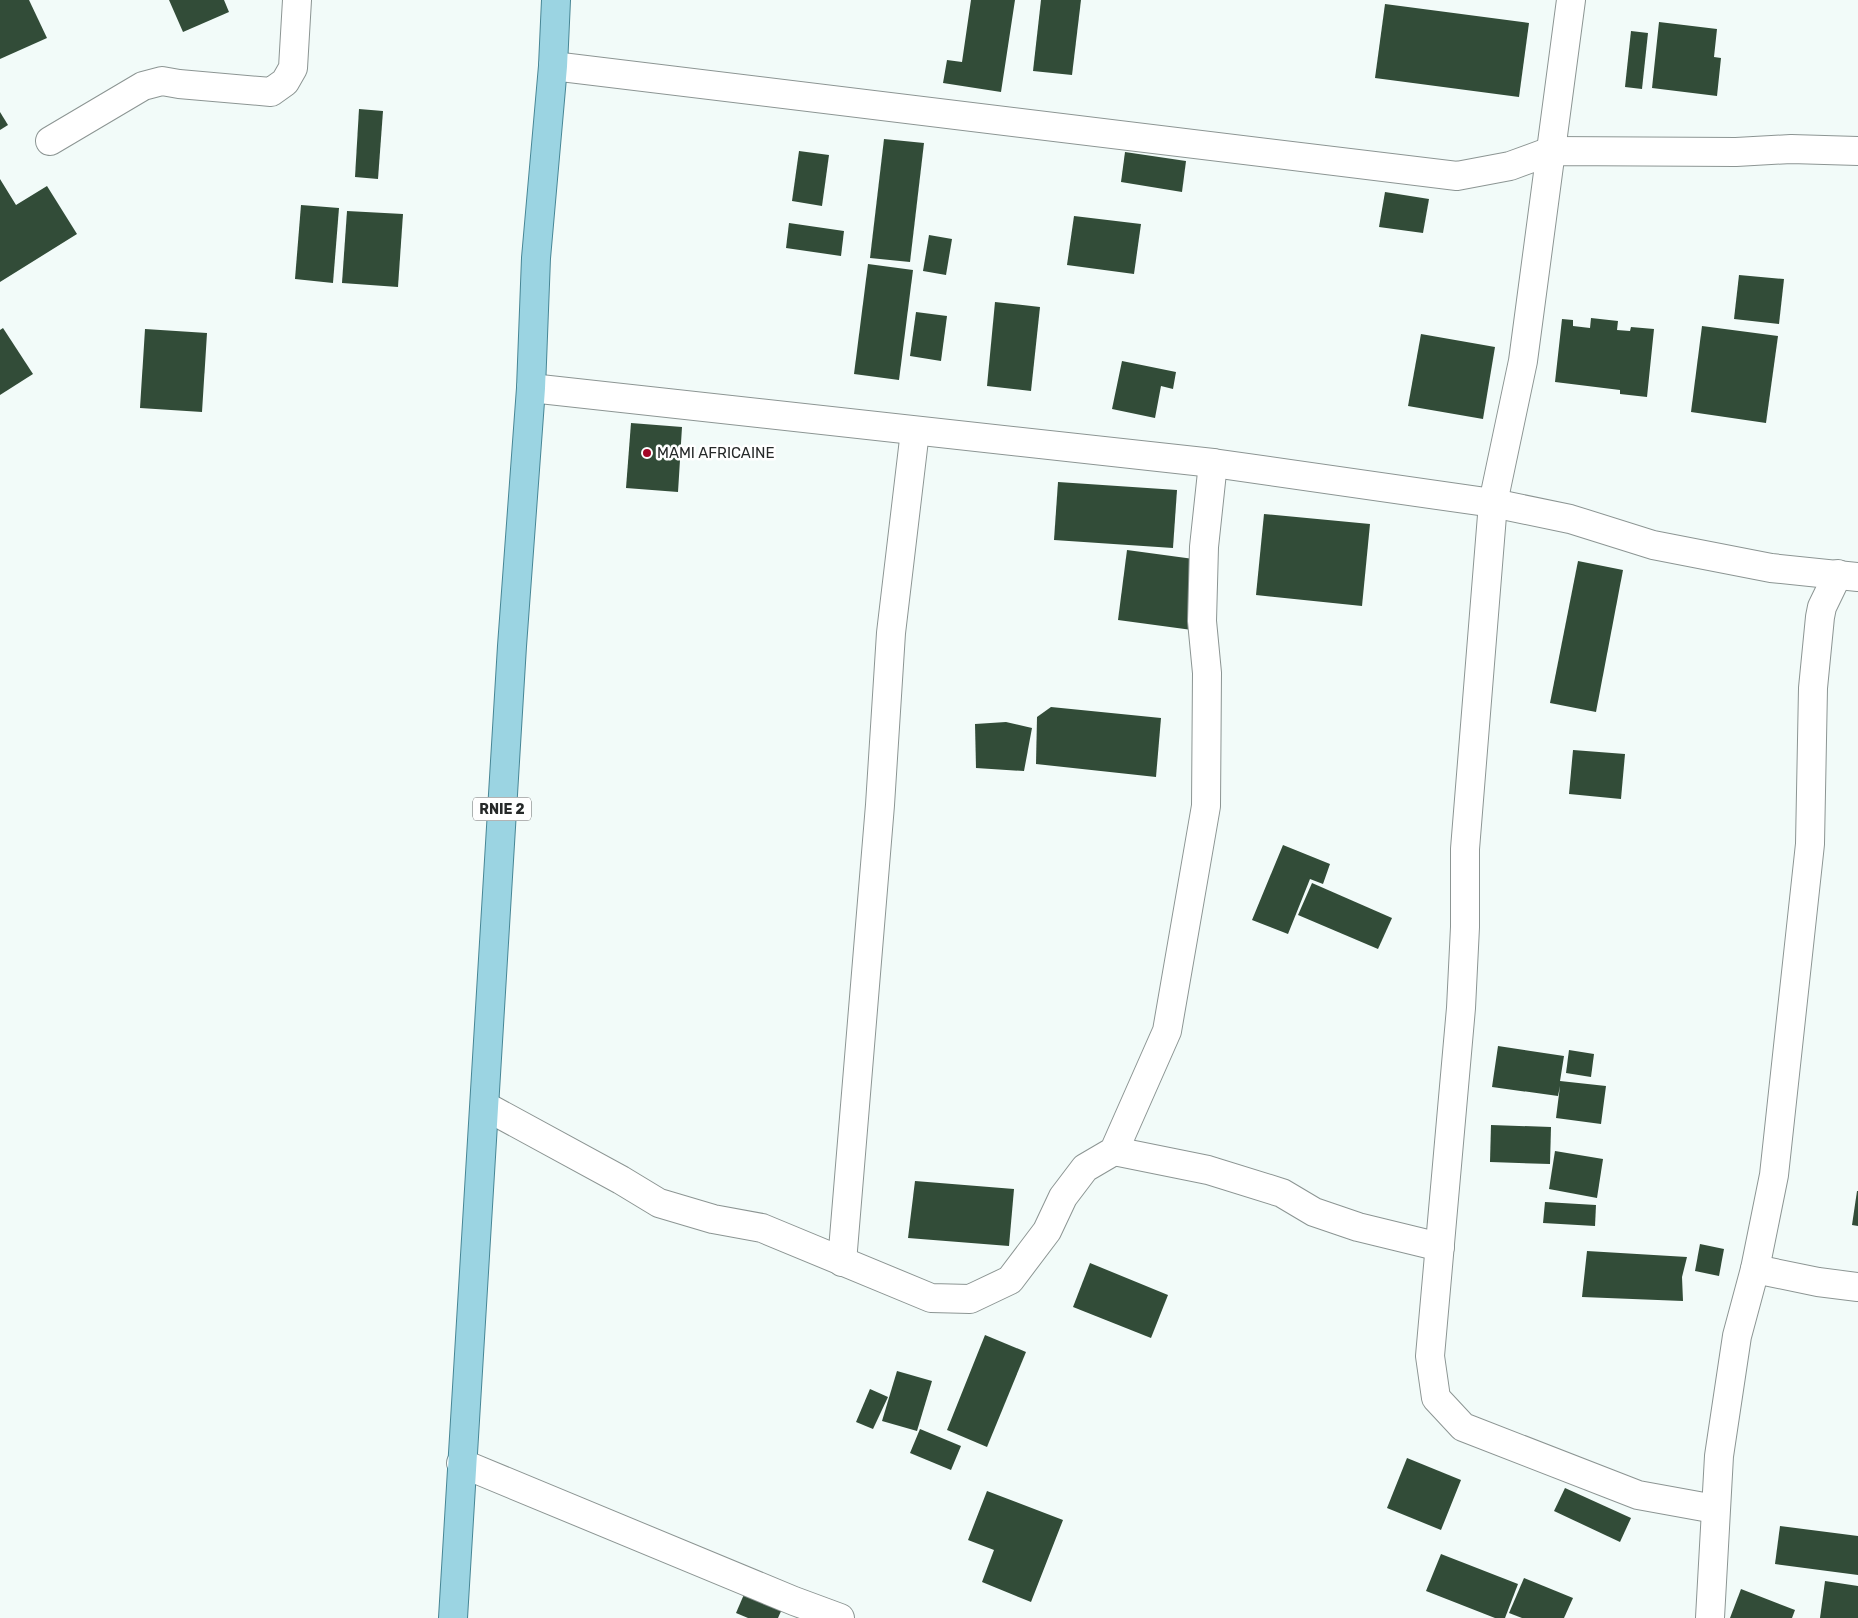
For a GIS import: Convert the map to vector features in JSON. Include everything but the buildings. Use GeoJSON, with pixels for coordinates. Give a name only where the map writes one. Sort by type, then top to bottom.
{"type":"FeatureCollection","features":[{"type":"Feature","properties":{"kind":"main road","name":"RNIE 2"},"geometry":{"type":"LineString","coordinates":[[453,1618],[506,744],[531,388],[536,258],[556,0]]}},
{"type":"Feature","properties":{"kind":"street"},"geometry":{"type":"LineString","coordinates":[[50,141],[143,86],[162,81],[271,92],[286,82],[293,68],[297,0]]}},
{"type":"Feature","properties":{"kind":"street"},"geometry":{"type":"LineString","coordinates":[[1571,0],[1522,361],[1494,503],[1465,849],[1465,927],[1461,1008],[1430,1356],[1436,1398],[1463,1427],[1638,1495],[1715,1509]]}},
{"type":"Feature","properties":{"kind":"street"},"geometry":{"type":"LineString","coordinates":[[552,66],[1457,176],[1510,166],[1551,151],[1736,152],[1791,149],[1858,151]]}},
{"type":"Feature","properties":{"kind":"street"},"geometry":{"type":"LineString","coordinates":[[531,388],[1213,462],[1494,503],[1570,519],[1653,545],[1772,568],[1848,575]]}},
{"type":"Feature","properties":{"kind":"street"},"geometry":{"type":"LineString","coordinates":[[842,1262],[879,814],[891,633],[915,431]]}},
{"type":"Feature","properties":{"kind":"street"},"geometry":{"type":"LineString","coordinates":[[485,1106],[621,1180],[659,1203],[713,1219],[762,1228],[931,1298],[970,1299],[1010,1280],[1047,1230],[1063,1197],[1085,1168],[1114,1151],[1167,1032],[1206,806],[1208,673],[1202,621],[1204,546],[1213,462]]}},
{"type":"Feature","properties":{"kind":"street"},"geometry":{"type":"LineString","coordinates":[[1710,1618],[1719,1456],[1737,1336],[1755,1269],[1774,1175],[1810,844],[1813,688],[1820,617],[1822,607],[1848,575]]}},
{"type":"Feature","properties":{"kind":"street"},"geometry":{"type":"LineString","coordinates":[[1114,1151],[1208,1170],[1282,1193],[1314,1212],[1340,1221],[1440,1247]]}},
{"type":"Feature","properties":{"kind":"street"},"geometry":{"type":"LineString","coordinates":[[1755,1269],[1818,1282],[1858,1287]]}},
{"type":"Feature","properties":{"kind":"street"},"geometry":{"type":"LineString","coordinates":[[461,1463],[840,1618]]}},
{"type":"Feature","properties":{"kind":"place","name":"MAMI AFRICAINE"},"geometry":{"type":"Point","coordinates":[647,453]}}]}
